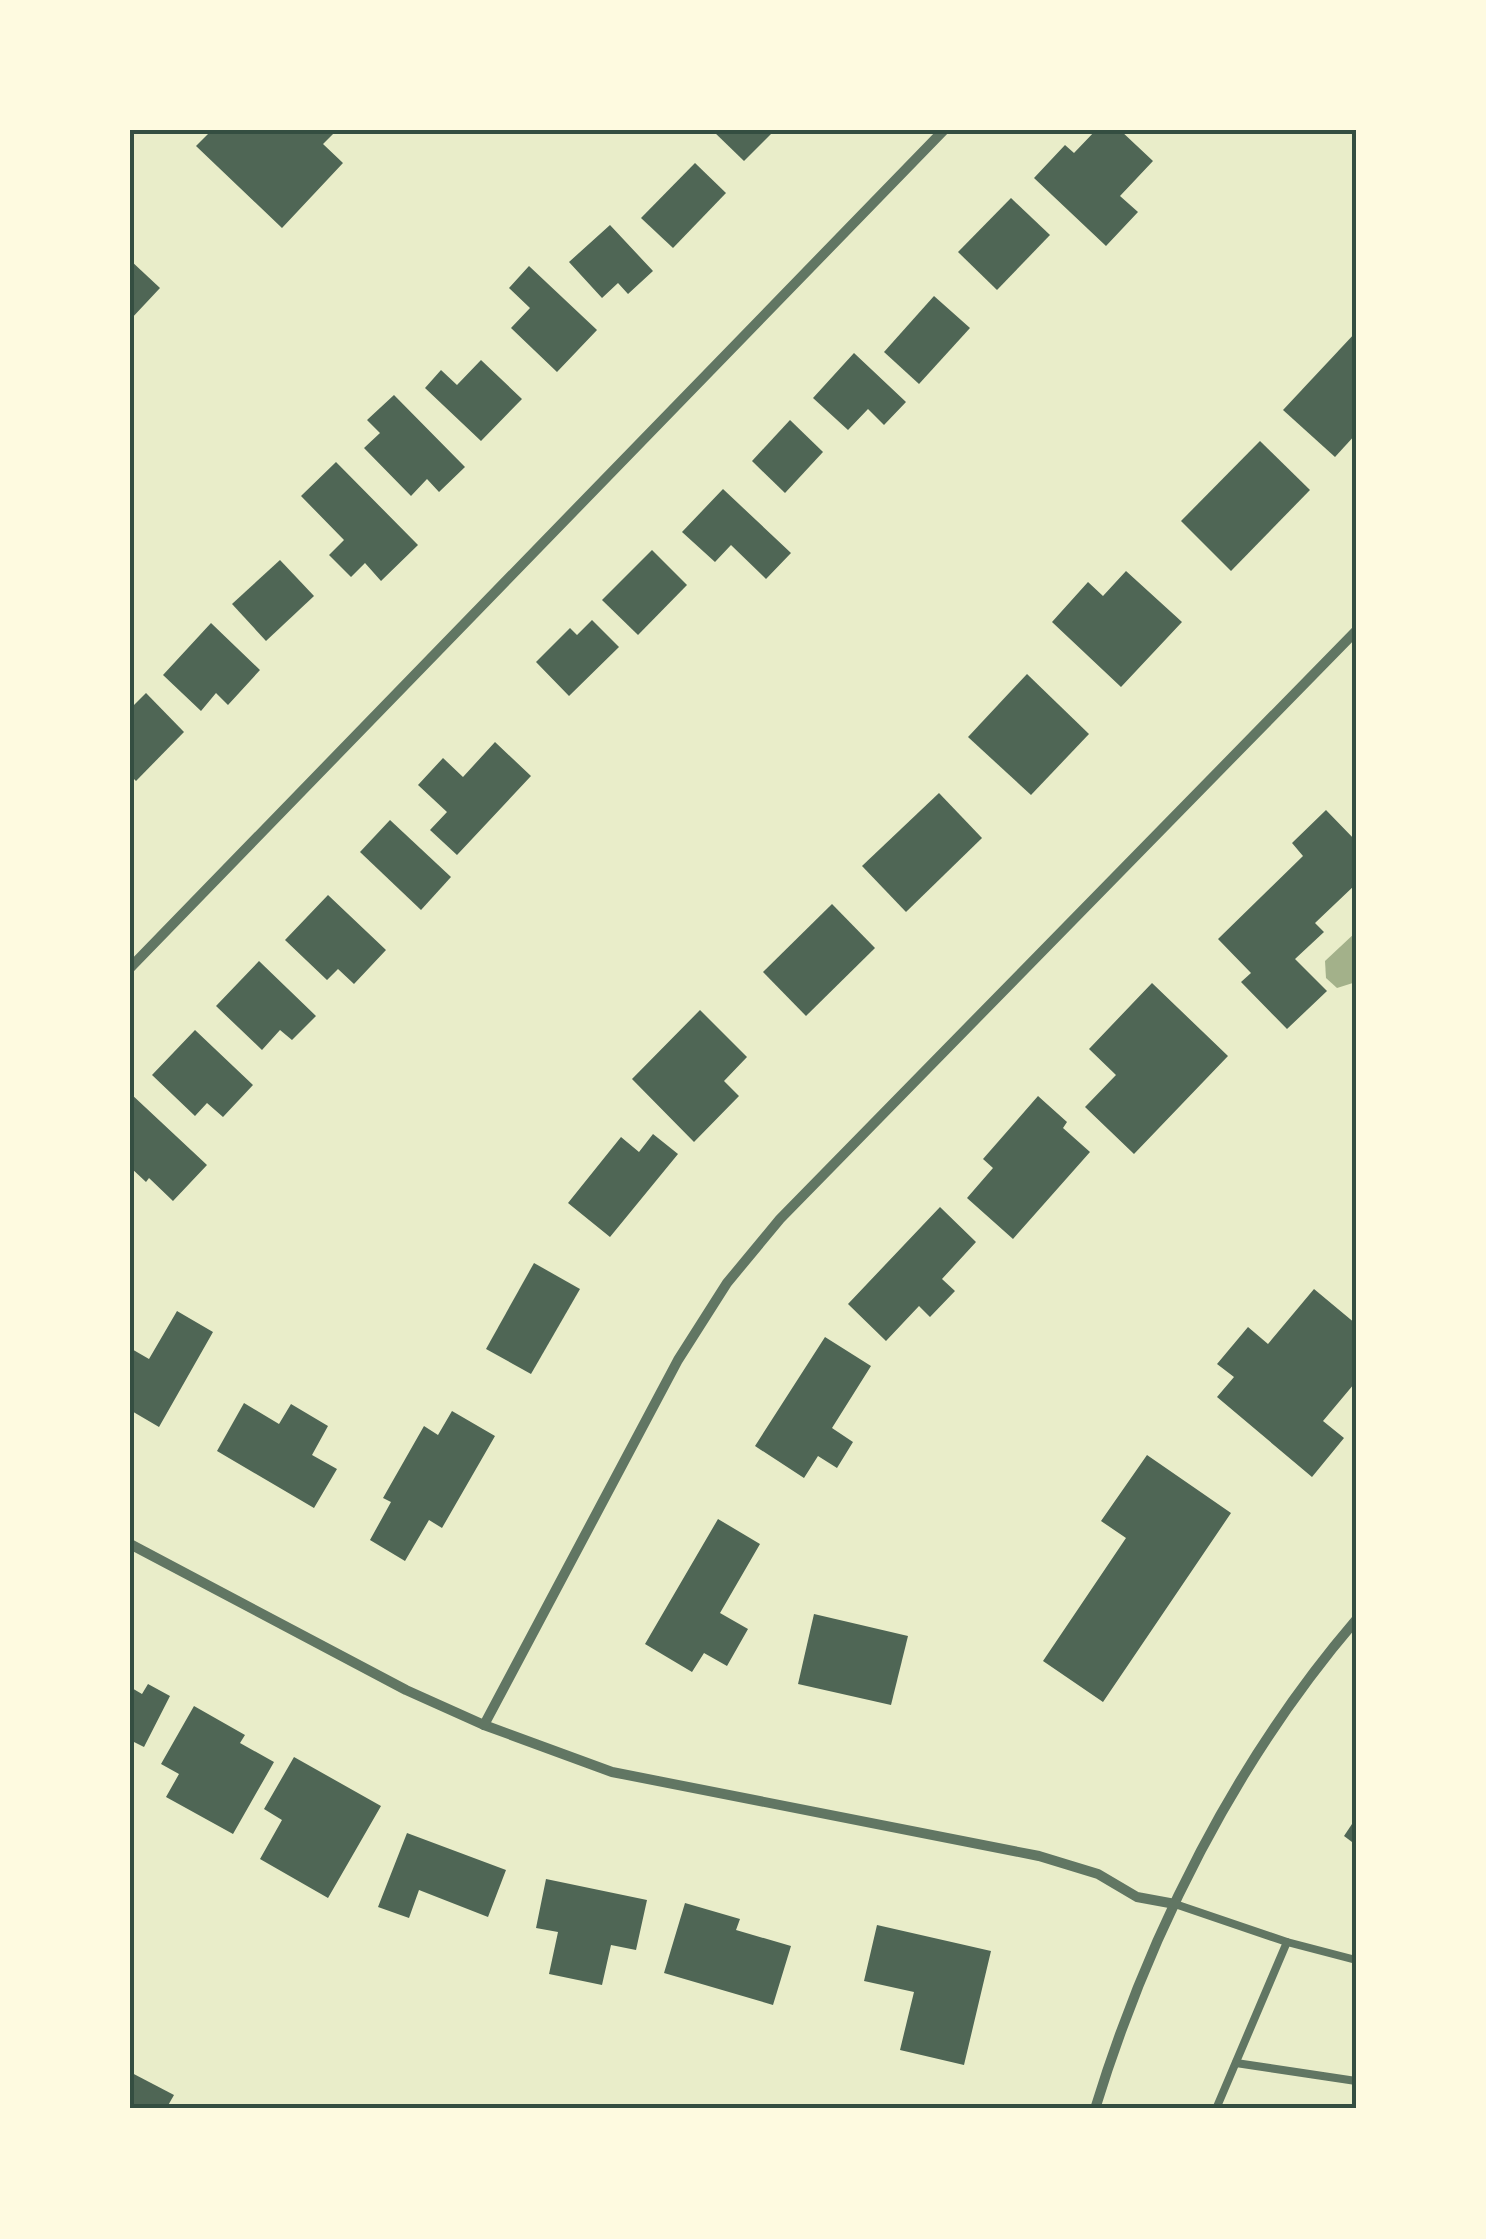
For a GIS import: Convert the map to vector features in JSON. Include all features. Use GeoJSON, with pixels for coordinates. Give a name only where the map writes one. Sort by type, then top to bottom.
{"type":"FeatureCollection","features":[{"type":"Feature","properties":{"kind":"street"},"geometry":{"type":"LineString","coordinates":[[130,968],[944,130]]}},
{"type":"Feature","properties":{"kind":"street"},"geometry":{"type":"LineString","coordinates":[[484,1724],[678,1360],[727,1283],[780,1218],[1356,631]]}},
{"type":"Feature","properties":{"kind":"street"},"geometry":{"type":"LineString","coordinates":[[130,1544],[331,1654],[484,1724],[612,1772],[1038,1856],[1098,1874],[1137,1897],[1175,1904]]}},
{"type":"Feature","properties":{"kind":"street"},"geometry":{"type":"LineString","coordinates":[[1096,2109],[1135,1995],[1175,1904],[1235,1790],[1284,1715],[1356,1620]]}},
{"type":"Feature","properties":{"kind":"lane"},"geometry":{"type":"LineString","coordinates":[[1175,1904],[1287,1942],[1356,1960]]}},
{"type":"Feature","properties":{"kind":"lane"},"geometry":{"type":"LineString","coordinates":[[1216,2109],[1287,1942]]}},
{"type":"Feature","properties":{"kind":"lane"},"geometry":{"type":"LineString","coordinates":[[1236,2062],[1356,2080]]}},
{"type":"Feature","properties":{"kind":"shaded area"},"geometry":{"type":"Polygon","coordinates":[[[1356,932],[1356,982],[1337,988],[1326,978],[1325,961],[1356,932]]]}},
{"type":"Feature","properties":{"kind":"building"},"geometry":{"type":"Polygon","coordinates":[[[212,130],[337,130],[323,144],[343,163],[282,228],[196,146],[212,130]]]}},
{"type":"Feature","properties":{"kind":"building"},"geometry":{"type":"Polygon","coordinates":[[[712,130],[775,130],[744,161],[712,130]]]}},
{"type":"Feature","properties":{"kind":"building"},"geometry":{"type":"Polygon","coordinates":[[[1096,130],[1120,130],[1153,161],[1120,196],[1138,212],[1106,246],[1034,178],[1065,145],[1074,153],[1096,130]]]}},
{"type":"Feature","properties":{"kind":"building"},"geometry":{"type":"Polygon","coordinates":[[[695,163],[726,193],[673,248],[641,218],[695,163]]]}},
{"type":"Feature","properties":{"kind":"building"},"geometry":{"type":"Polygon","coordinates":[[[1011,198],[1050,235],[997,290],[958,252],[1011,198]]]}},
{"type":"Feature","properties":{"kind":"building"},"geometry":{"type":"Polygon","coordinates":[[[610,225],[653,271],[628,294],[618,283],[602,298],[569,262],[610,225]]]}},
{"type":"Feature","properties":{"kind":"building"},"geometry":{"type":"Polygon","coordinates":[[[130,260],[160,288],[130,320],[130,260]]]}},
{"type":"Feature","properties":{"kind":"building"},"geometry":{"type":"Polygon","coordinates":[[[529,266],[597,330],[557,372],[511,328],[530,308],[509,288],[529,266]]]}},
{"type":"Feature","properties":{"kind":"building"},"geometry":{"type":"Polygon","coordinates":[[[934,296],[970,328],[919,384],[884,352],[934,296]]]}},
{"type":"Feature","properties":{"kind":"building"},"geometry":{"type":"Polygon","coordinates":[[[1356,332],[1356,434],[1335,457],[1283,410],[1356,332]]]}},
{"type":"Feature","properties":{"kind":"building"},"geometry":{"type":"Polygon","coordinates":[[[854,353],[906,402],[884,425],[868,409],[848,430],[813,398],[854,353]]]}},
{"type":"Feature","properties":{"kind":"building"},"geometry":{"type":"Polygon","coordinates":[[[481,360],[522,399],[481,441],[425,388],[441,370],[457,385],[481,360]]]}},
{"type":"Feature","properties":{"kind":"building"},"geometry":{"type":"Polygon","coordinates":[[[394,395],[465,467],[439,492],[427,479],[411,496],[364,448],[380,433],[367,420],[394,395]]]}},
{"type":"Feature","properties":{"kind":"building"},"geometry":{"type":"Polygon","coordinates":[[[790,420],[823,452],[785,493],[752,461],[790,420]]]}},
{"type":"Feature","properties":{"kind":"building"},"geometry":{"type":"Polygon","coordinates":[[[1260,441],[1310,490],[1231,571],[1181,521],[1260,441]]]}},
{"type":"Feature","properties":{"kind":"building"},"geometry":{"type":"Polygon","coordinates":[[[336,462],[418,545],[381,581],[365,563],[351,577],[329,555],[344,540],[301,496],[336,462]]]}},
{"type":"Feature","properties":{"kind":"building"},"geometry":{"type":"Polygon","coordinates":[[[723,489],[791,553],[766,579],[731,545],[715,562],[682,532],[723,489]]]}},
{"type":"Feature","properties":{"kind":"building"},"geometry":{"type":"Polygon","coordinates":[[[652,550],[687,585],[638,635],[602,600],[652,550]]]}},
{"type":"Feature","properties":{"kind":"building"},"geometry":{"type":"Polygon","coordinates":[[[280,560],[314,596],[266,641],[232,604],[280,560]]]}},
{"type":"Feature","properties":{"kind":"building"},"geometry":{"type":"Polygon","coordinates":[[[1126,571],[1182,622],[1121,687],[1052,622],[1088,582],[1103,596],[1126,571]]]}},
{"type":"Feature","properties":{"kind":"building"},"geometry":{"type":"Polygon","coordinates":[[[592,620],[619,647],[569,696],[536,662],[570,628],[577,635],[592,620]]]}},
{"type":"Feature","properties":{"kind":"building"},"geometry":{"type":"Polygon","coordinates":[[[211,623],[260,670],[228,705],[216,693],[201,711],[163,675],[211,623]]]}},
{"type":"Feature","properties":{"kind":"building"},"geometry":{"type":"Polygon","coordinates":[[[1027,674],[1089,734],[1031,795],[968,737],[1027,674]]]}},
{"type":"Feature","properties":{"kind":"building"},"geometry":{"type":"Polygon","coordinates":[[[146,693],[184,732],[136,781],[130,775],[130,709],[146,693]]]}},
{"type":"Feature","properties":{"kind":"building"},"geometry":{"type":"Polygon","coordinates":[[[495,742],[531,776],[457,855],[430,830],[447,812],[418,785],[443,758],[463,777],[495,742]]]}},
{"type":"Feature","properties":{"kind":"building"},"geometry":{"type":"Polygon","coordinates":[[[939,793],[982,838],[906,912],[862,866],[939,793]]]}},
{"type":"Feature","properties":{"kind":"building"},"geometry":{"type":"Polygon","coordinates":[[[1326,810],[1356,841],[1356,884],[1315,923],[1324,932],[1295,959],[1327,991],[1287,1029],[1241,982],[1251,973],[1218,939],[1303,856],[1292,843],[1326,810]]]}},
{"type":"Feature","properties":{"kind":"building"},"geometry":{"type":"Polygon","coordinates":[[[390,820],[451,877],[421,910],[360,852],[390,820]]]}},
{"type":"Feature","properties":{"kind":"building"},"geometry":{"type":"Polygon","coordinates":[[[328,895],[386,950],[354,984],[338,969],[327,980],[285,940],[328,895]]]}},
{"type":"Feature","properties":{"kind":"building"},"geometry":{"type":"Polygon","coordinates":[[[832,904],[875,948],[806,1016],[763,972],[832,904]]]}},
{"type":"Feature","properties":{"kind":"building"},"geometry":{"type":"Polygon","coordinates":[[[259,961],[316,1016],[292,1040],[280,1030],[262,1050],[216,1006],[259,961]]]}},
{"type":"Feature","properties":{"kind":"building"},"geometry":{"type":"Polygon","coordinates":[[[1152,983],[1228,1056],[1134,1154],[1085,1107],[1116,1075],[1089,1049],[1152,983]]]}},
{"type":"Feature","properties":{"kind":"building"},"geometry":{"type":"Polygon","coordinates":[[[700,1010],[747,1057],[724,1081],[739,1096],[694,1142],[632,1079],[700,1010]]]}},
{"type":"Feature","properties":{"kind":"building"},"geometry":{"type":"Polygon","coordinates":[[[195,1030],[253,1085],[223,1117],[207,1103],[195,1116],[152,1075],[195,1030]]]}},
{"type":"Feature","properties":{"kind":"building"},"geometry":{"type":"Polygon","coordinates":[[[130,1093],[207,1165],[173,1201],[149,1178],[146,1182],[130,1167],[130,1093]]]}},
{"type":"Feature","properties":{"kind":"building"},"geometry":{"type":"Polygon","coordinates":[[[1038,1096],[1067,1122],[1063,1128],[1090,1152],[1013,1239],[967,1198],[993,1168],[983,1159],[1038,1096]]]}},
{"type":"Feature","properties":{"kind":"building"},"geometry":{"type":"Polygon","coordinates":[[[653,1134],[678,1154],[610,1237],[568,1203],[621,1137],[639,1152],[653,1134]]]}},
{"type":"Feature","properties":{"kind":"building"},"geometry":{"type":"Polygon","coordinates":[[[940,1207],[976,1242],[942,1279],[955,1291],[930,1317],[919,1306],[886,1341],[848,1304],[940,1207]]]}},
{"type":"Feature","properties":{"kind":"building"},"geometry":{"type":"Polygon","coordinates":[[[534,1263],[580,1289],[531,1374],[486,1349],[534,1263]]]}},
{"type":"Feature","properties":{"kind":"building"},"geometry":{"type":"Polygon","coordinates":[[[1314,1289],[1356,1324],[1356,1386],[1323,1421],[1344,1438],[1312,1477],[1217,1397],[1234,1377],[1217,1364],[1248,1327],[1268,1344],[1314,1289]]]}},
{"type":"Feature","properties":{"kind":"building"},"geometry":{"type":"Polygon","coordinates":[[[177,1311],[213,1332],[159,1427],[130,1410],[130,1348],[149,1359],[177,1311]]]}},
{"type":"Feature","properties":{"kind":"building"},"geometry":{"type":"Polygon","coordinates":[[[825,1337],[871,1366],[832,1428],[853,1442],[837,1468],[818,1456],[804,1478],[755,1446],[825,1337]]]}},
{"type":"Feature","properties":{"kind":"building"},"geometry":{"type":"Polygon","coordinates":[[[244,1403],[279,1424],[291,1404],[328,1426],[312,1455],[337,1469],[314,1508],[217,1451],[244,1403]]]}},
{"type":"Feature","properties":{"kind":"building"},"geometry":{"type":"Polygon","coordinates":[[[452,1411],[495,1436],[442,1528],[429,1520],[405,1561],[370,1540],[391,1502],[383,1498],[424,1426],[438,1435],[452,1411]]]}},
{"type":"Feature","properties":{"kind":"building"},"geometry":{"type":"Polygon","coordinates":[[[1147,1455],[1231,1513],[1103,1702],[1043,1661],[1126,1538],[1101,1521],[1147,1455]]]}},
{"type":"Feature","properties":{"kind":"building"},"geometry":{"type":"Polygon","coordinates":[[[718,1519],[760,1544],[720,1613],[748,1629],[727,1666],[704,1653],[692,1672],[645,1644],[718,1519]]]}},
{"type":"Feature","properties":{"kind":"building"},"geometry":{"type":"Polygon","coordinates":[[[814,1614],[908,1636],[891,1705],[798,1684],[814,1614]]]}},
{"type":"Feature","properties":{"kind":"building"},"geometry":{"type":"Polygon","coordinates":[[[148,1684],[170,1696],[144,1747],[130,1740],[130,1687],[142,1694],[148,1684]]]}},
{"type":"Feature","properties":{"kind":"building"},"geometry":{"type":"Polygon","coordinates":[[[194,1706],[245,1735],[240,1743],[274,1762],[233,1834],[166,1797],[179,1774],[161,1764],[194,1706]]]}},
{"type":"Feature","properties":{"kind":"building"},"geometry":{"type":"Polygon","coordinates":[[[294,1757],[381,1806],[328,1898],[260,1859],[282,1820],[264,1809],[294,1757]]]}},
{"type":"Feature","properties":{"kind":"building"},"geometry":{"type":"Polygon","coordinates":[[[1356,1818],[1356,1845],[1344,1836],[1356,1818]]]}},
{"type":"Feature","properties":{"kind":"building"},"geometry":{"type":"Polygon","coordinates":[[[407,1833],[506,1870],[488,1917],[419,1890],[409,1918],[378,1907],[407,1833]]]}},
{"type":"Feature","properties":{"kind":"building"},"geometry":{"type":"Polygon","coordinates":[[[546,1879],[647,1900],[636,1950],[611,1945],[602,1985],[549,1974],[558,1932],[536,1928],[546,1879]]]}},
{"type":"Feature","properties":{"kind":"building"},"geometry":{"type":"Polygon","coordinates":[[[685,1903],[740,1919],[736,1930],[791,1946],[773,2005],[664,1973],[685,1903]]]}},
{"type":"Feature","properties":{"kind":"building"},"geometry":{"type":"Polygon","coordinates":[[[877,1925],[991,1951],[964,2065],[900,2050],[914,1992],[864,1981],[877,1925]]]}},
{"type":"Feature","properties":{"kind":"building"},"geometry":{"type":"Polygon","coordinates":[[[130,2072],[174,2095],[166,2109],[130,2109],[130,2072]]]}}]}
